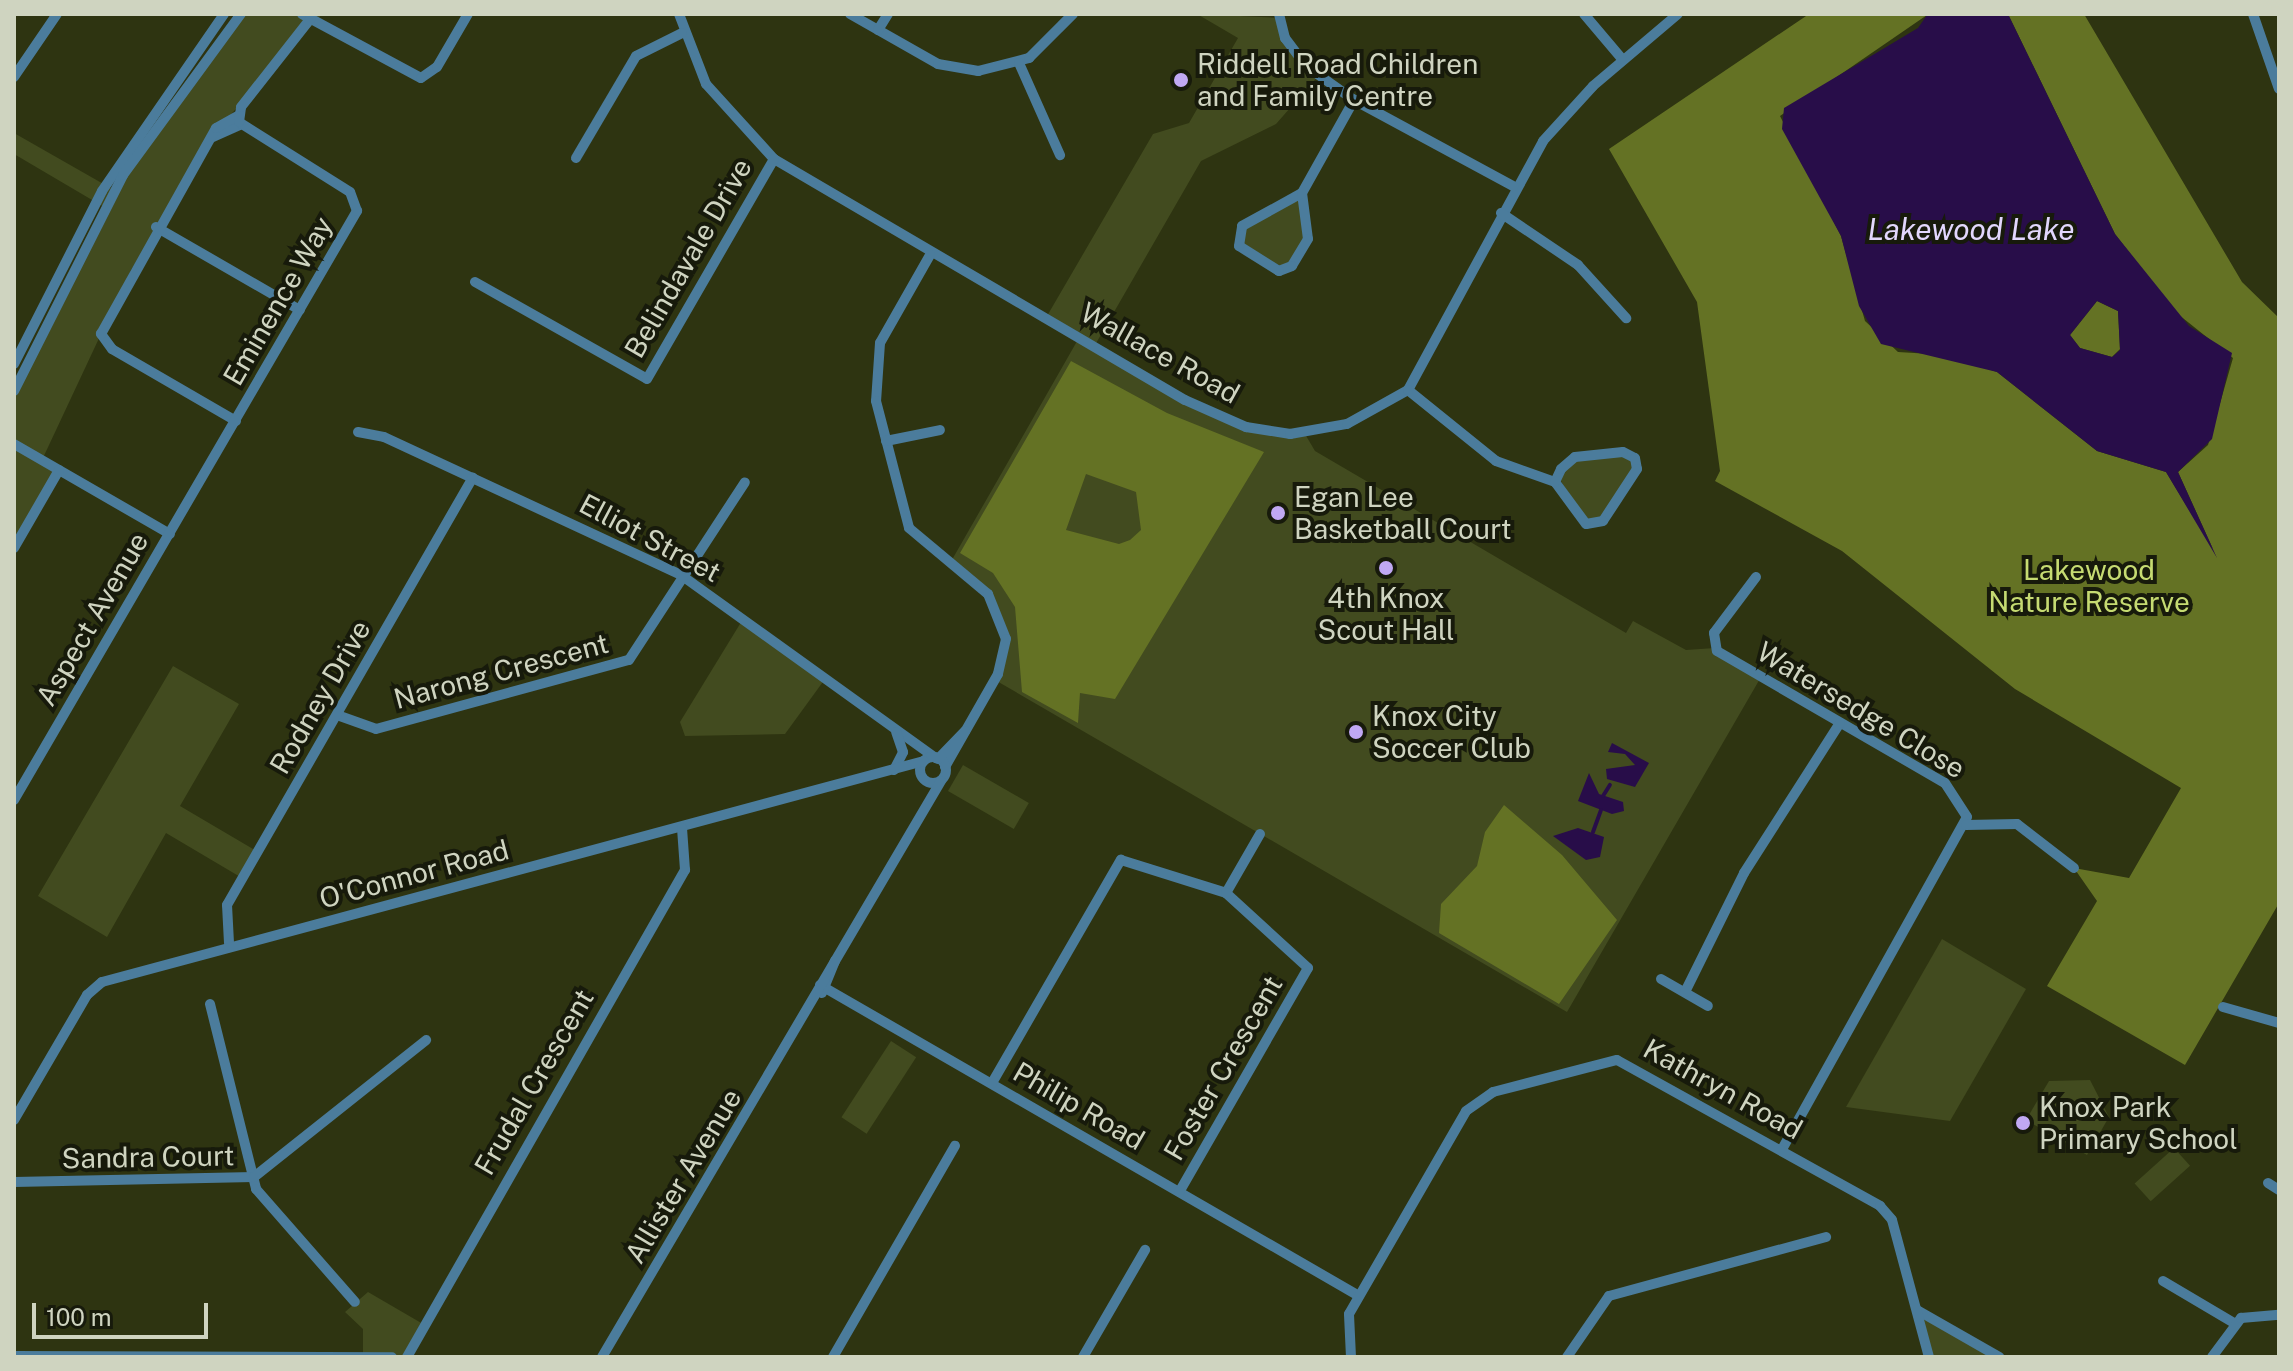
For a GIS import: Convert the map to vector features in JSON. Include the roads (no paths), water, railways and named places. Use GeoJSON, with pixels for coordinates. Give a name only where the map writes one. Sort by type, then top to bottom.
{"type":"FeatureCollection","features":[{"type":"Feature","properties":{"kind":"street"},"geometry":{"type":"LineString","coordinates":[[14,77],[57,14]]}},
{"type":"Feature","properties":{"kind":"street"},"geometry":{"type":"LineString","coordinates":[[14,364],[102,191],[224,14]]}},
{"type":"Feature","properties":{"kind":"street"},"geometry":{"type":"LineString","coordinates":[[14,391],[123,175],[241,14]]}},
{"type":"Feature","properties":{"kind":"street"},"geometry":{"type":"LineString","coordinates":[[236,421],[103,341],[103,326],[156,227],[212,138],[239,120],[307,15],[421,78],[437,67],[468,14]]}},
{"type":"Feature","properties":{"kind":"street","name":"Wallace Road"},"geometry":{"type":"LineString","coordinates":[[679,14],[682,33],[726,111],[774,159],[930,255],[962,266],[1185,400],[1246,427],[1290,434],[1332,429],[1408,390]]}},
{"type":"Feature","properties":{"kind":"street"},"geometry":{"type":"LineString","coordinates":[[850,14],[952,69],[1019,63],[1047,46],[1073,14]]}},
{"type":"Feature","properties":{"kind":"street"},"geometry":{"type":"LineString","coordinates":[[878,30],[888,14]]}},
{"type":"Feature","properties":{"kind":"street"},"geometry":{"type":"LineString","coordinates":[[1279,14],[1299,59],[1354,100],[1513,186]]}},
{"type":"Feature","properties":{"kind":"street"},"geometry":{"type":"LineString","coordinates":[[1584,14],[1622,59]]}},
{"type":"Feature","properties":{"kind":"street"},"geometry":{"type":"LineString","coordinates":[[1555,482],[1575,457],[1623,452],[1637,462],[1599,524],[1581,520],[1555,482],[1496,461],[1408,390],[1513,186],[1561,119],[1622,59],[1678,14]]}},
{"type":"Feature","properties":{"kind":"street"},"geometry":{"type":"LineString","coordinates":[[2253,14],[2279,89]]}},
{"type":"Feature","properties":{"kind":"street"},"geometry":{"type":"LineString","coordinates":[[576,158],[636,56],[682,33]]}},
{"type":"Feature","properties":{"kind":"street"},"geometry":{"type":"LineString","coordinates":[[1019,63],[1060,155]]}},
{"type":"Feature","properties":{"kind":"street"},"geometry":{"type":"LineString","coordinates":[[1302,193],[1308,239],[1288,269],[1272,268],[1239,246],[1242,226],[1302,193],[1354,100]]}},
{"type":"Feature","properties":{"kind":"street","name":"Eminence Way"},"geometry":{"type":"LineString","coordinates":[[170,534],[300,310],[357,202],[239,120]]}},
{"type":"Feature","properties":{"kind":"street","name":"Belindavale Drive"},"geometry":{"type":"LineString","coordinates":[[475,282],[647,379],[774,159]]}},
{"type":"Feature","properties":{"kind":"street"},"geometry":{"type":"LineString","coordinates":[[1501,213],[1578,265],[1626,318]]}},
{"type":"Feature","properties":{"kind":"street"},"geometry":{"type":"LineString","coordinates":[[156,227],[300,310]]}},
{"type":"Feature","properties":{"kind":"street"},"geometry":{"type":"LineString","coordinates":[[930,255],[876,354],[874,389],[915,537],[978,584],[1004,622],[1001,665],[969,726],[940,761]]}},
{"type":"Feature","properties":{"kind":"street"},"geometry":{"type":"LineString","coordinates":[[886,441],[940,430]]}},
{"type":"Feature","properties":{"kind":"street","name":"Elliot Street"},"geometry":{"type":"LineString","coordinates":[[358,432],[473,478],[681,575],[940,761]]}},
{"type":"Feature","properties":{"kind":"street","name":"Aspect Avenue"},"geometry":{"type":"LineString","coordinates":[[14,444],[170,534],[14,800]]}},
{"type":"Feature","properties":{"kind":"street"},"geometry":{"type":"LineString","coordinates":[[14,548],[59,470]]}},
{"type":"Feature","properties":{"kind":"street","name":"Rodney Drive"},"geometry":{"type":"LineString","coordinates":[[229,943],[224,910],[473,478]]}},
{"type":"Feature","properties":{"kind":"street","name":"Narong Crescent"},"geometry":{"type":"LineString","coordinates":[[337,715],[371,730],[624,663],[745,482]]}},
{"type":"Feature","properties":{"kind":"street","name":"Watersedge Close"},"geometry":{"type":"LineString","coordinates":[[1756,577],[1714,633],[1715,648],[1953,789],[1966,825],[1782,1149]]}},
{"type":"Feature","properties":{"kind":"street"},"geometry":{"type":"LineString","coordinates":[[1685,992],[1744,873],[1840,723]]}},
{"type":"Feature","properties":{"kind":"street"},"geometry":{"type":"LineString","coordinates":[[895,730],[903,752],[897,769],[941,781]]}},
{"type":"Feature","properties":{"kind":"street","name":"O'Connor Road"},"geometry":{"type":"LineString","coordinates":[[14,1120],[93,987],[229,943],[682,828],[924,761],[940,761]]}},
{"type":"Feature","properties":{"kind":"street","name":"Allister Avenue"},"geometry":{"type":"LineString","coordinates":[[919,813],[924,761]]}},
{"type":"Feature","properties":{"kind":"street","name":"Allister Avenue"},"geometry":{"type":"LineString","coordinates":[[602,1357],[800,1018],[824,987],[841,947],[941,781],[940,761]]}},
{"type":"Feature","properties":{"kind":"street"},"geometry":{"type":"LineString","coordinates":[[1966,825],[2017,824],[2074,868]]}},
{"type":"Feature","properties":{"kind":"street","name":"Frudal Crescent"},"geometry":{"type":"LineString","coordinates":[[407,1357],[685,870],[682,828]]}},
{"type":"Feature","properties":{"kind":"street"},"geometry":{"type":"LineString","coordinates":[[1226,893],[1260,834]]}},
{"type":"Feature","properties":{"kind":"street","name":"Foster Crescent"},"geometry":{"type":"LineString","coordinates":[[992,1083],[1121,860],[1226,893],[1308,968],[1179,1192]]}},
{"type":"Feature","properties":{"kind":"street"},"geometry":{"type":"LineString","coordinates":[[1661,979],[1708,1006]]}},
{"type":"Feature","properties":{"kind":"street","name":"Philip Road"},"geometry":{"type":"LineString","coordinates":[[824,987],[1359,1296]]}},
{"type":"Feature","properties":{"kind":"street"},"geometry":{"type":"LineString","coordinates":[[210,1004],[258,1194],[355,1302]]}},
{"type":"Feature","properties":{"kind":"street"},"geometry":{"type":"LineString","coordinates":[[2223,1007],[2279,1023]]}},
{"type":"Feature","properties":{"kind":"street","name":"Sandra Court"},"geometry":{"type":"LineString","coordinates":[[14,1182],[254,1177],[426,1040]]}},
{"type":"Feature","properties":{"kind":"street","name":"Kathryn Road"},"geometry":{"type":"LineString","coordinates":[[1351,1357],[1346,1326],[1359,1296],[1466,1111],[1493,1092],[1624,1061],[1782,1149],[1888,1213],[1929,1357]]}},
{"type":"Feature","properties":{"kind":"street"},"geometry":{"type":"LineString","coordinates":[[833,1357],[955,1146]]}},
{"type":"Feature","properties":{"kind":"street"},"geometry":{"type":"LineString","coordinates":[[2268,1183],[2279,1190]]}},
{"type":"Feature","properties":{"kind":"street"},"geometry":{"type":"LineString","coordinates":[[1567,1357],[1609,1296],[1826,1237]]}},
{"type":"Feature","properties":{"kind":"street"},"geometry":{"type":"LineString","coordinates":[[1083,1357],[1145,1250]]}},
{"type":"Feature","properties":{"kind":"street"},"geometry":{"type":"LineString","coordinates":[[2163,1281],[2234,1323]]}},
{"type":"Feature","properties":{"kind":"street"},"geometry":{"type":"LineString","coordinates":[[1917,1310],[1999,1357]]}},
{"type":"Feature","properties":{"kind":"street"},"geometry":{"type":"LineString","coordinates":[[2212,1357],[2234,1323],[2257,1312],[2279,1315]]}},
{"type":"Feature","properties":{"kind":"street"},"geometry":{"type":"LineString","coordinates":[[14,1356],[392,1357]]}},
{"type":"Feature","properties":{"kind":"water","name":"Lakewood Lake"},"geometry":{"type":"Polygon","coordinates":[[[2008,14],[2115,234],[2189,326],[2232,353],[2212,439],[2178,472],[2217,558],[2166,472],[2097,451],[1997,372],[1881,344],[1859,306],[1841,236],[1782,129],[1784,108],[1918,28],[1927,15],[2008,14]],[[2097,301],[2070,335],[2080,348],[2112,357],[2120,350],[2118,311],[2097,301]]]}},
{"type":"Feature","properties":{"kind":"water"},"geometry":{"type":"Polygon","coordinates":[[[1612,743],[1649,763],[1635,787],[1607,779],[1606,769],[1635,765],[1625,754],[1608,752],[1612,743]]]}},
{"type":"Feature","properties":{"kind":"water"},"geometry":{"type":"Polygon","coordinates":[[[1589,773],[1599,794],[1623,802],[1624,811],[1612,814],[1578,801],[1589,773]]]}},
{"type":"Feature","properties":{"kind":"water"},"geometry":{"type":"Polygon","coordinates":[[[1578,828],[1604,837],[1600,857],[1586,860],[1553,836],[1578,828]]]}},
{"type":"Feature","properties":{"kind":"waterway"},"geometry":{"type":"LineString","coordinates":[[1603,796],[1610,785]]}},
{"type":"Feature","properties":{"kind":"waterway"},"geometry":{"type":"LineString","coordinates":[[1593,832],[1601,810]]}},
{"type":"Feature","properties":{"kind":"place","name":"Riddell Road Children and Family Centre"},"geometry":{"type":"Point","coordinates":[1181,80]}},
{"type":"Feature","properties":{"kind":"place","name":"Egan Lee Basketball Court"},"geometry":{"type":"Point","coordinates":[1278,513]}},
{"type":"Feature","properties":{"kind":"place","name":"4th Knox Scout Hall"},"geometry":{"type":"Point","coordinates":[1386,568]}},
{"type":"Feature","properties":{"kind":"place","name":"Knox City Soccer Club"},"geometry":{"type":"Point","coordinates":[1356,732]}},
{"type":"Feature","properties":{"kind":"place","name":"Knox Park Primary School"},"geometry":{"type":"Point","coordinates":[2023,1123]}},
{"type":"Feature","properties":{"kind":"park label","name":"Lakewood Nature Reserve"},"geometry":{"type":"Point","coordinates":[2089,586]}}]}
